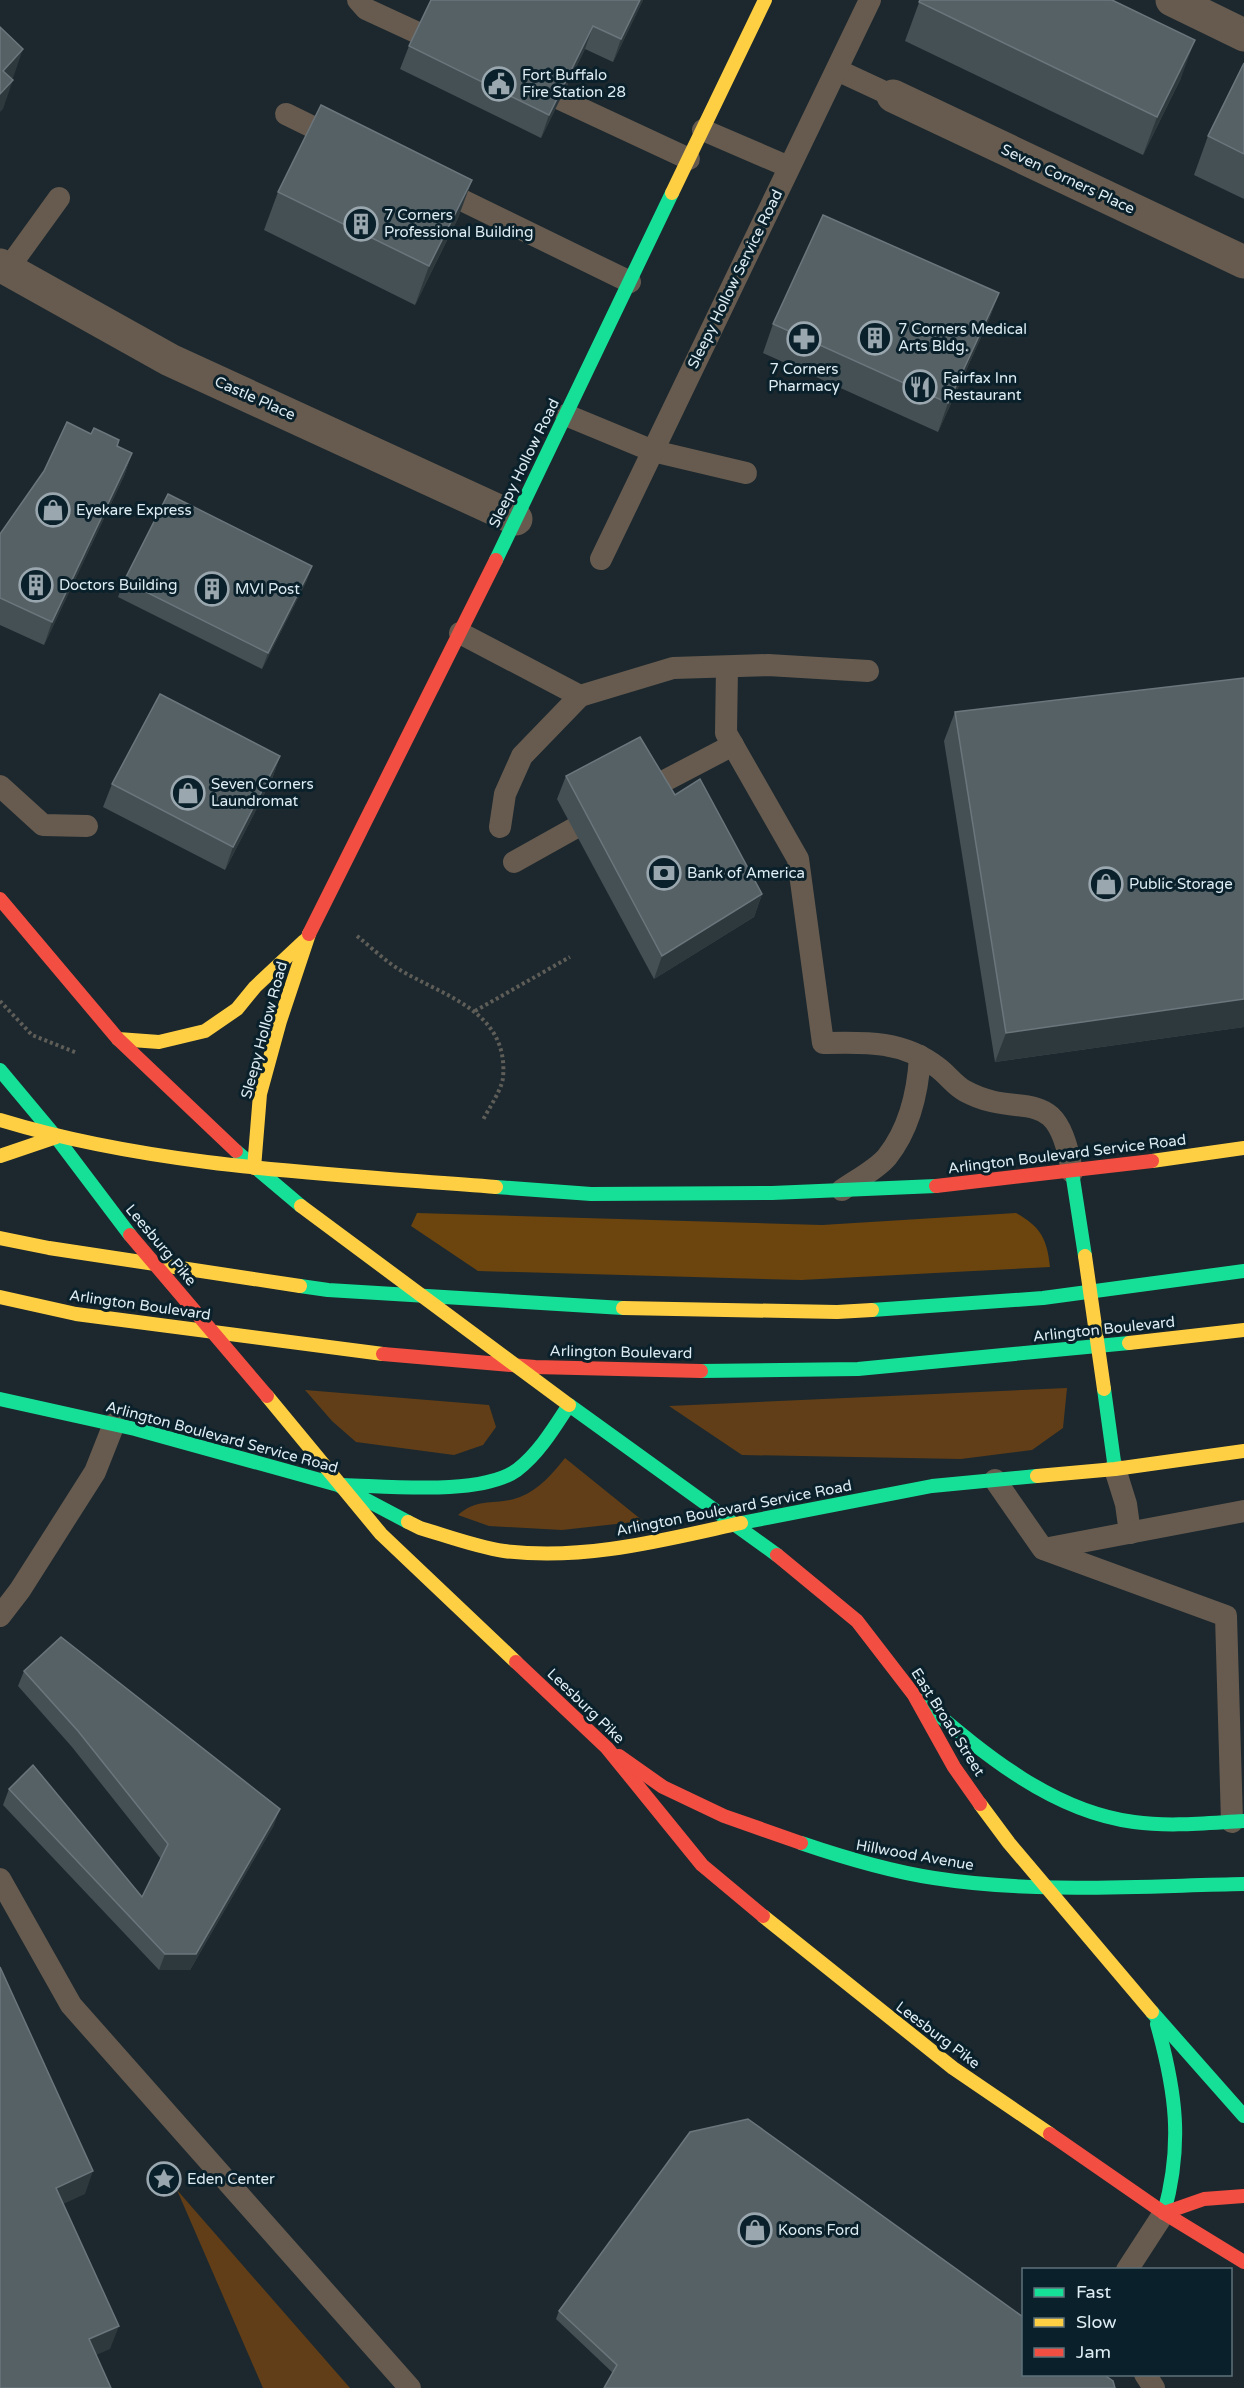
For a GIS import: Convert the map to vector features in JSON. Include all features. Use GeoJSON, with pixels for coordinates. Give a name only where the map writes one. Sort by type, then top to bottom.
{"type":"FeatureCollection","features":[{"type":"Feature","properties":{"kind":"main road","name":"Sleepy Hollow Road"},"geometry":{"type":"LineString","coordinates":[[254,1168],[260,1094],[280,1021],[307,938],[516,519],[764,0]]}},
{"type":"Feature","properties":{"kind":"main road"},"geometry":{"type":"LineString","coordinates":[[0,899],[118,1039],[254,1168],[301,1206],[569,1405],[536,1452],[504,1477],[481,1483],[455,1485],[338,1485]]}},
{"type":"Feature","properties":{"kind":"main road","name":"Sleepy Hollow Road"},"geometry":{"type":"LineString","coordinates":[[118,1039],[159,1042],[205,1031],[237,1009],[255,987],[307,938]]}},
{"type":"Feature","properties":{"kind":"main road","name":"Leesburg Pike"},"geometry":{"type":"LineString","coordinates":[[0,1070],[56,1137],[130,1235],[381,1534],[607,1748],[702,1865],[818,1963],[953,2068],[1164,2213],[1244,2262]]}},
{"type":"Feature","properties":{"kind":"main road","name":"Arlington Boulevard Service Road"},"geometry":{"type":"LineString","coordinates":[[0,1120],[56,1137],[254,1168],[591,1194],[943,1186],[1072,1172],[1244,1148]]}},
{"type":"Feature","properties":{"kind":"main road"},"geometry":{"type":"LineString","coordinates":[[0,1156],[56,1137]]}},
{"type":"Feature","properties":{"kind":"main road"},"geometry":{"type":"LineString","coordinates":[[1072,1172],[1115,1469]]}},
{"type":"Feature","properties":{"kind":"main road"},"geometry":{"type":"LineString","coordinates":[[0,1238],[49,1248],[328,1290],[645,1309],[837,1312],[1043,1298],[1244,1270]]}},
{"type":"Feature","properties":{"kind":"main road","name":"Arlington Boulevard"},"geometry":{"type":"LineString","coordinates":[[0,1297],[76,1314],[362,1352],[535,1367],[670,1371],[858,1369],[1055,1352],[1244,1330]]}},
{"type":"Feature","properties":{"kind":"main road","name":"Arlington Boulevard Service Road"},"geometry":{"type":"LineString","coordinates":[[0,1399],[114,1424],[338,1485],[420,1528],[503,1551],[559,1554],[626,1548],[805,1509],[933,1486],[1115,1469],[1244,1451]]}},
{"type":"Feature","properties":{"kind":"main road","name":"East Broad Street"},"geometry":{"type":"LineString","coordinates":[[569,1405],[797,1569],[857,1620],[914,1695],[954,1767],[1009,1843],[1215,2086],[1244,2116]]}},
{"type":"Feature","properties":{"kind":"main road"},"geometry":{"type":"LineString","coordinates":[[914,1695],[976,1748],[1043,1790],[1079,1808],[1121,1820],[1180,1825],[1238,1821]]}},
{"type":"Feature","properties":{"kind":"main road","name":"Hillwood Avenue"},"geometry":{"type":"LineString","coordinates":[[607,1748],[663,1787],[724,1816],[852,1861],[934,1878],[1048,1887],[1244,1884]]}},
{"type":"Feature","properties":{"kind":"main road"},"geometry":{"type":"LineString","coordinates":[[1153,2011],[1171,2074],[1178,2140],[1175,2178],[1164,2213]]}},
{"type":"Feature","properties":{"kind":"main road"},"geometry":{"type":"LineString","coordinates":[[1164,2213],[1204,2199],[1244,2196]]}},
{"type":"Feature","properties":{"kind":"street"},"geometry":{"type":"LineString","coordinates":[[1172,0],[1244,35]]}},
{"type":"Feature","properties":{"kind":"street","name":"Seven Corners Place"},"geometry":{"type":"LineString","coordinates":[[893,96],[1244,262]]}},
{"type":"Feature","properties":{"kind":"street","name":"Castle Place"},"geometry":{"type":"LineString","coordinates":[[3,268],[170,360],[516,519]]}},
{"type":"Feature","properties":{"kind":"lane"},"geometry":{"type":"LineString","coordinates":[[358,0],[366,9],[418,33]]}},
{"type":"Feature","properties":{"kind":"lane","name":"Sleepy Hollow Service Road"},"geometry":{"type":"LineString","coordinates":[[601,559],[870,0]]}},
{"type":"Feature","properties":{"kind":"lane"},"geometry":{"type":"LineString","coordinates":[[837,70],[893,96]]}},
{"type":"Feature","properties":{"kind":"lane"},"geometry":{"type":"LineString","coordinates":[[560,99],[689,159]]}},
{"type":"Feature","properties":{"kind":"lane"},"geometry":{"type":"LineString","coordinates":[[286,114],[358,150]]}},
{"type":"Feature","properties":{"kind":"lane"},"geometry":{"type":"LineString","coordinates":[[703,130],[789,167]]}},
{"type":"Feature","properties":{"kind":"lane"},"geometry":{"type":"LineString","coordinates":[[421,180],[630,282]]}},
{"type":"Feature","properties":{"kind":"lane"},"geometry":{"type":"LineString","coordinates":[[3,268],[59,198]]}},
{"type":"Feature","properties":{"kind":"lane"},"geometry":{"type":"LineString","coordinates":[[566,415],[653,451],[746,473]]}},
{"type":"Feature","properties":{"kind":"lane"},"geometry":{"type":"LineString","coordinates":[[460,633],[580,696]]}},
{"type":"Feature","properties":{"kind":"lane"},"geometry":{"type":"LineString","coordinates":[[500,826],[505,794],[522,756],[580,696],[673,668],[768,665],[868,671]]}},
{"type":"Feature","properties":{"kind":"lane"},"geometry":{"type":"LineString","coordinates":[[728,667],[726,733],[798,859],[823,1043],[881,1042],[920,1056],[937,1067],[963,1090],[983,1099],[1025,1104],[1044,1111],[1061,1127],[1067,1142],[1072,1172]]}},
{"type":"Feature","properties":{"kind":"lane"},"geometry":{"type":"LineString","coordinates":[[649,789],[733,745]]}},
{"type":"Feature","properties":{"kind":"lane"},"geometry":{"type":"LineString","coordinates":[[0,786],[43,825],[87,826]]}},
{"type":"Feature","properties":{"kind":"lane"},"geometry":{"type":"LineString","coordinates":[[514,862],[573,829]]}},
{"type":"Feature","properties":{"kind":"lane"},"geometry":{"type":"LineString","coordinates":[[842,1190],[886,1157],[912,1109],[918,1082],[920,1056]]}},
{"type":"Feature","properties":{"kind":"lane"},"geometry":{"type":"LineString","coordinates":[[0,1616],[20,1590],[95,1472],[114,1424]]}},
{"type":"Feature","properties":{"kind":"lane"},"geometry":{"type":"LineString","coordinates":[[1115,1469],[1126,1504],[1131,1533]]}},
{"type":"Feature","properties":{"kind":"lane"},"geometry":{"type":"LineString","coordinates":[[995,1480],[1043,1549],[1226,1616],[1238,1821]]}},
{"type":"Feature","properties":{"kind":"lane"},"geometry":{"type":"LineString","coordinates":[[1043,1549],[1244,1511]]}},
{"type":"Feature","properties":{"kind":"lane"},"geometry":{"type":"LineString","coordinates":[[0,1879],[71,2005],[410,2388]]}},
{"type":"Feature","properties":{"kind":"lane"},"geometry":{"type":"LineString","coordinates":[[1128,2268],[1164,2213]]}},
{"type":"Feature","properties":{"kind":"path"},"geometry":{"type":"LineString","coordinates":[[357,936],[398,969],[475,1011],[488,1023],[501,1047],[503,1080],[483,1120]]}},
{"type":"Feature","properties":{"kind":"path"},"geometry":{"type":"LineString","coordinates":[[475,1011],[570,957]]}},
{"type":"Feature","properties":{"kind":"path"},"geometry":{"type":"LineString","coordinates":[[0,1001],[32,1035],[74,1051],[80,1056]]}},
{"type":"Feature","properties":{"kind":"shaded area"},"geometry":{"type":"Polygon","coordinates":[[[417,1213],[822,1225],[1016,1213],[1031,1223],[1045,1241],[1050,1267],[801,1280],[478,1271],[411,1226],[417,1213]]]}},
{"type":"Feature","properties":{"kind":"shaded area"},"geometry":{"type":"Polygon","coordinates":[[[1067,1388],[1063,1428],[1032,1450],[961,1459],[742,1455],[669,1406],[1067,1388]]]}},
{"type":"Feature","properties":{"kind":"shaded area"},"geometry":{"type":"Polygon","coordinates":[[[305,1390],[489,1405],[496,1427],[483,1445],[454,1455],[356,1442],[332,1421],[305,1390]]]}},
{"type":"Feature","properties":{"kind":"shaded area"},"geometry":{"type":"Polygon","coordinates":[[[565,1458],[643,1521],[562,1530],[489,1526],[458,1515],[473,1505],[512,1500],[527,1494],[545,1480],[565,1458]]]}},
{"type":"Feature","properties":{"kind":"shaded area"},"geometry":{"type":"Polygon","coordinates":[[[177,2190],[350,2388],[263,2388],[177,2190]]]}},
{"type":"Feature","properties":{"kind":"building","name":"Fort Buffalo Fire Station 28"},"geometry":{"type":"Polygon","coordinates":[[[431,0],[640,0],[621,39],[593,26],[549,115],[409,46],[431,0]]]}},
{"type":"Feature","properties":{"kind":"building"},"geometry":{"type":"Polygon","coordinates":[[[920,0],[1112,0],[1195,40],[1157,117],[919,2],[920,0]]]}},
{"type":"Feature","properties":{"kind":"building"},"geometry":{"type":"Polygon","coordinates":[[[0,27],[23,49],[3,71],[13,80],[0,94],[0,27]]]}},
{"type":"Feature","properties":{"kind":"building"},"geometry":{"type":"Polygon","coordinates":[[[1244,63],[1244,154],[1208,136],[1244,63]]]}},
{"type":"Feature","properties":{"kind":"building"},"geometry":{"type":"Polygon","coordinates":[[[321,105],[472,180],[429,266],[278,192],[321,105]]]}},
{"type":"Feature","properties":{"kind":"building","name":"7 Corners Medical Arts Bldg."},"geometry":{"type":"Polygon","coordinates":[[[823,215],[999,293],[948,403],[773,324],[823,215]]]}},
{"type":"Feature","properties":{"kind":"building","name":"Doctors Building"},"geometry":{"type":"Polygon","coordinates":[[[67,422],[91,434],[94,428],[119,440],[117,446],[132,453],[52,622],[0,598],[0,534],[44,471],[67,422]]]}},
{"type":"Feature","properties":{"kind":"building","name":"MVI Post"},"geometry":{"type":"Polygon","coordinates":[[[168,494],[312,566],[268,653],[124,581],[168,494]]]}},
{"type":"Feature","properties":{"kind":"building","name":"Public Storage"},"geometry":{"type":"Polygon","coordinates":[[[1244,678],[1244,999],[1006,1033],[955,712],[1244,678]]]}},
{"type":"Feature","properties":{"kind":"building","name":"Seven Corners Laundromat"},"geometry":{"type":"Polygon","coordinates":[[[160,694],[280,756],[233,847],[112,784],[160,694]]]}},
{"type":"Feature","properties":{"kind":"building","name":"Bank of America"},"geometry":{"type":"Polygon","coordinates":[[[640,737],[675,795],[700,779],[762,894],[662,956],[566,776],[640,737]]]}},
{"type":"Feature","properties":{"kind":"building"},"geometry":{"type":"Polygon","coordinates":[[[61,1637],[280,1809],[196,1954],[165,1954],[9,1789],[33,1765],[142,1897],[168,1844],[78,1731],[24,1671],[61,1637]]]}},
{"type":"Feature","properties":{"kind":"building"},"geometry":{"type":"Polygon","coordinates":[[[0,1967],[93,2171],[56,2188],[119,2326],[89,2339],[111,2388],[0,2388],[0,1967]]]}},
{"type":"Feature","properties":{"kind":"building","name":"Koons Ford"},"geometry":{"type":"Polygon","coordinates":[[[748,2119],[1022,2316],[1022,2376],[1106,2376],[1113,2381],[1115,2388],[604,2388],[617,2365],[559,2311],[690,2132],[748,2119]]]}},
{"type":"Feature","properties":{"kind":"traffic: fast"},"geometry":{"type":"LineString","coordinates":[[496,560],[672,193]]}},
{"type":"Feature","properties":{"kind":"traffic: fast"},"geometry":{"type":"LineString","coordinates":[[0,1070],[56,1137],[130,1235]]}},
{"type":"Feature","properties":{"kind":"traffic: fast"},"geometry":{"type":"LineString","coordinates":[[236,1151],[301,1206]]}},
{"type":"Feature","properties":{"kind":"traffic: fast"},"geometry":{"type":"LineString","coordinates":[[1072,1172],[1085,1256]]}},
{"type":"Feature","properties":{"kind":"traffic: fast"},"geometry":{"type":"LineString","coordinates":[[496,1187],[591,1194],[772,1193],[936,1186]]}},
{"type":"Feature","properties":{"kind":"traffic: fast"},"geometry":{"type":"LineString","coordinates":[[872,1310],[1043,1298],[1244,1271]]}},
{"type":"Feature","properties":{"kind":"traffic: fast"},"geometry":{"type":"LineString","coordinates":[[300,1286],[328,1290],[623,1308]]}},
{"type":"Feature","properties":{"kind":"traffic: fast"},"geometry":{"type":"LineString","coordinates":[[701,1371],[858,1369],[1129,1343]]}},
{"type":"Feature","properties":{"kind":"traffic: fast"},"geometry":{"type":"LineString","coordinates":[[1104,1389],[1115,1469]]}},
{"type":"Feature","properties":{"kind":"traffic: fast"},"geometry":{"type":"LineString","coordinates":[[0,1399],[135,1429],[338,1485],[408,1522]]}},
{"type":"Feature","properties":{"kind":"traffic: fast"},"geometry":{"type":"LineString","coordinates":[[343,1485],[433,1488],[481,1483],[501,1478],[517,1470],[532,1456],[546,1440],[569,1405],[777,1555]]}},
{"type":"Feature","properties":{"kind":"traffic: fast"},"geometry":{"type":"LineString","coordinates":[[741,1523],[932,1486],[1037,1476]]}},
{"type":"Feature","properties":{"kind":"traffic: fast"},"geometry":{"type":"LineString","coordinates":[[917,1697],[991,1757],[1045,1792],[1073,1805],[1103,1816],[1134,1822],[1189,1824],[1244,1821]]}},
{"type":"Feature","properties":{"kind":"traffic: fast"},"geometry":{"type":"LineString","coordinates":[[801,1843],[883,1868],[972,1883],[1089,1888],[1244,1884]]}},
{"type":"Feature","properties":{"kind":"traffic: fast"},"geometry":{"type":"LineString","coordinates":[[1152,2012],[1244,2116]]}},
{"type":"Feature","properties":{"kind":"traffic: fast"},"geometry":{"type":"LineString","coordinates":[[1157,2024],[1169,2073],[1175,2118],[1174,2164],[1164,2213]]}},
{"type":"Feature","properties":{"kind":"traffic: slow"},"geometry":{"type":"LineString","coordinates":[[672,193],[765,0]]}},
{"type":"Feature","properties":{"kind":"traffic: slow"},"geometry":{"type":"LineString","coordinates":[[254,1168],[260,1094],[280,1021],[309,934]]}},
{"type":"Feature","properties":{"kind":"traffic: slow"},"geometry":{"type":"LineString","coordinates":[[118,1039],[159,1042],[205,1031],[237,1009],[255,987],[304,941]]}},
{"type":"Feature","properties":{"kind":"traffic: slow"},"geometry":{"type":"LineString","coordinates":[[0,1120],[60,1136],[183,1159],[309,1173],[496,1187]]}},
{"type":"Feature","properties":{"kind":"traffic: slow"},"geometry":{"type":"LineString","coordinates":[[0,1156],[56,1137]]}},
{"type":"Feature","properties":{"kind":"traffic: slow"},"geometry":{"type":"LineString","coordinates":[[1152,1161],[1244,1148]]}},
{"type":"Feature","properties":{"kind":"traffic: slow"},"geometry":{"type":"LineString","coordinates":[[301,1206],[569,1405]]}},
{"type":"Feature","properties":{"kind":"traffic: slow"},"geometry":{"type":"LineString","coordinates":[[0,1238],[49,1248],[300,1286]]}},
{"type":"Feature","properties":{"kind":"traffic: slow"},"geometry":{"type":"LineString","coordinates":[[1085,1256],[1104,1389]]}},
{"type":"Feature","properties":{"kind":"traffic: slow"},"geometry":{"type":"LineString","coordinates":[[0,1297],[76,1314],[383,1354]]}},
{"type":"Feature","properties":{"kind":"traffic: slow"},"geometry":{"type":"LineString","coordinates":[[623,1308],[837,1312],[872,1310]]}},
{"type":"Feature","properties":{"kind":"traffic: slow"},"geometry":{"type":"LineString","coordinates":[[1129,1343],[1244,1330]]}},
{"type":"Feature","properties":{"kind":"traffic: slow"},"geometry":{"type":"LineString","coordinates":[[267,1396],[381,1534],[516,1662]]}},
{"type":"Feature","properties":{"kind":"traffic: slow"},"geometry":{"type":"LineString","coordinates":[[1037,1476],[1115,1469],[1244,1451]]}},
{"type":"Feature","properties":{"kind":"traffic: slow"},"geometry":{"type":"LineString","coordinates":[[408,1522],[420,1528],[483,1547],[534,1553],[564,1553],[624,1547],[741,1523]]}},
{"type":"Feature","properties":{"kind":"traffic: slow"},"geometry":{"type":"LineString","coordinates":[[980,1804],[1009,1843],[1152,2012]]}},
{"type":"Feature","properties":{"kind":"traffic: slow"},"geometry":{"type":"LineString","coordinates":[[763,1916],[953,2068],[1050,2134]]}},
{"type":"Feature","properties":{"kind":"traffic: jam"},"geometry":{"type":"LineString","coordinates":[[309,934],[496,560]]}},
{"type":"Feature","properties":{"kind":"traffic: jam"},"geometry":{"type":"LineString","coordinates":[[0,899],[118,1039],[236,1151]]}},
{"type":"Feature","properties":{"kind":"traffic: jam"},"geometry":{"type":"LineString","coordinates":[[936,1186],[1152,1161]]}},
{"type":"Feature","properties":{"kind":"traffic: jam"},"geometry":{"type":"LineString","coordinates":[[130,1235],[267,1396]]}},
{"type":"Feature","properties":{"kind":"traffic: jam"},"geometry":{"type":"LineString","coordinates":[[383,1354],[535,1367],[701,1371]]}},
{"type":"Feature","properties":{"kind":"traffic: jam"},"geometry":{"type":"LineString","coordinates":[[777,1555],[857,1621],[914,1695],[954,1767],[980,1804]]}},
{"type":"Feature","properties":{"kind":"traffic: jam"},"geometry":{"type":"LineString","coordinates":[[516,1662],[607,1748],[702,1865],[763,1916]]}},
{"type":"Feature","properties":{"kind":"traffic: jam"},"geometry":{"type":"LineString","coordinates":[[619,1756],[663,1787],[724,1816],[801,1843]]}},
{"type":"Feature","properties":{"kind":"traffic: jam"},"geometry":{"type":"LineString","coordinates":[[1050,2134],[1164,2213],[1244,2262]]}},
{"type":"Feature","properties":{"kind":"traffic: jam"},"geometry":{"type":"LineString","coordinates":[[1164,2213],[1204,2199],[1244,2196]]}},
{"type":"Feature","properties":{"kind":"place","name":"Fort Buffalo Fire Station 28"},"geometry":{"type":"Point","coordinates":[499,84]}},
{"type":"Feature","properties":{"kind":"place","name":"7 Corners Professional Building"},"geometry":{"type":"Point","coordinates":[361,224]}},
{"type":"Feature","properties":{"kind":"place","name":"7 Corners Medical Arts Bldg."},"geometry":{"type":"Point","coordinates":[875,338]}},
{"type":"Feature","properties":{"kind":"place","name":"7 Corners Pharmacy"},"geometry":{"type":"Point","coordinates":[804,339]}},
{"type":"Feature","properties":{"kind":"place","name":"Fairfax Inn Restaurant"},"geometry":{"type":"Point","coordinates":[920,387]}},
{"type":"Feature","properties":{"kind":"place","name":"Eyekare Express"},"geometry":{"type":"Point","coordinates":[53,510]}},
{"type":"Feature","properties":{"kind":"place","name":"Doctors Building"},"geometry":{"type":"Point","coordinates":[36,585]}},
{"type":"Feature","properties":{"kind":"place","name":"MVI Post"},"geometry":{"type":"Point","coordinates":[212,589]}},
{"type":"Feature","properties":{"kind":"place","name":"Seven Corners Laundromat"},"geometry":{"type":"Point","coordinates":[188,793]}},
{"type":"Feature","properties":{"kind":"place","name":"Bank of America"},"geometry":{"type":"Point","coordinates":[664,873]}},
{"type":"Feature","properties":{"kind":"place","name":"Public Storage"},"geometry":{"type":"Point","coordinates":[1106,884]}},
{"type":"Feature","properties":{"kind":"place","name":"Eden Center"},"geometry":{"type":"Point","coordinates":[164,2179]}},
{"type":"Feature","properties":{"kind":"place","name":"Koons Ford"},"geometry":{"type":"Point","coordinates":[755,2230]}}]}
